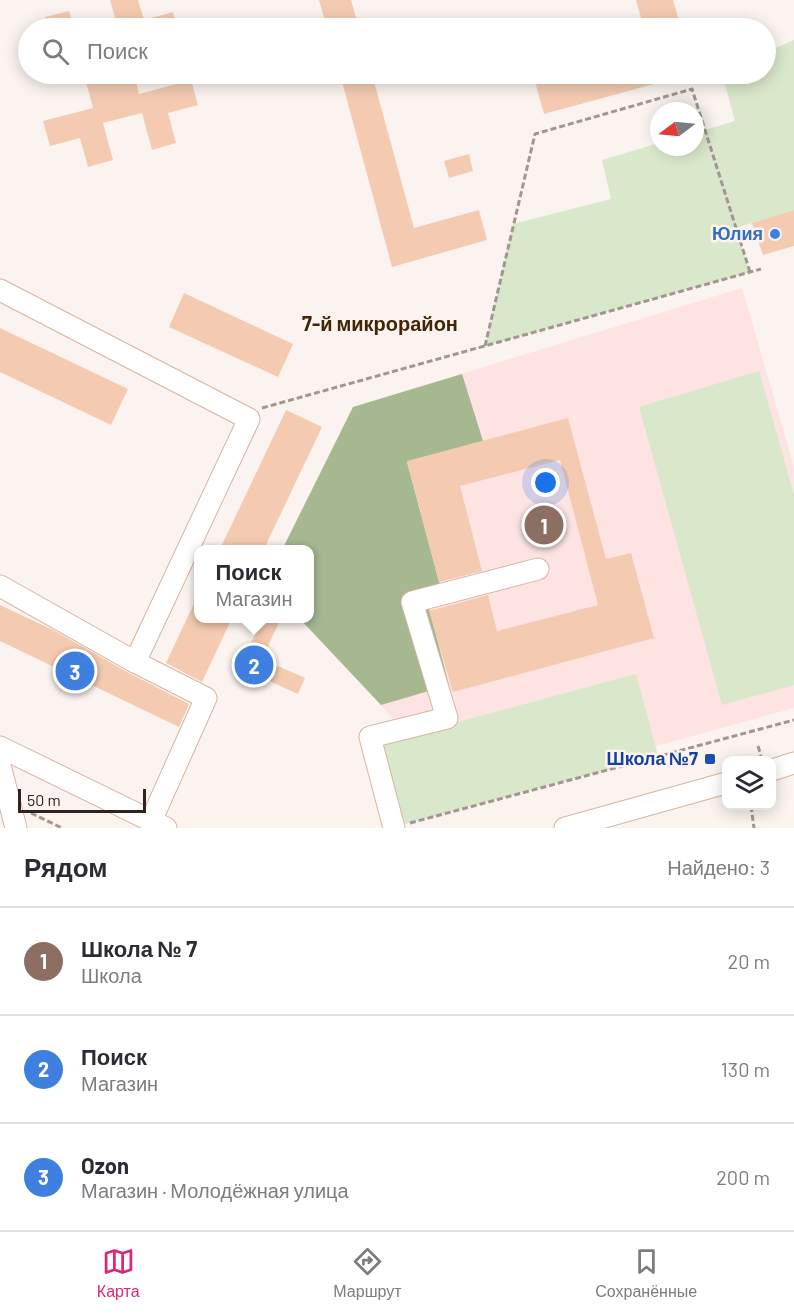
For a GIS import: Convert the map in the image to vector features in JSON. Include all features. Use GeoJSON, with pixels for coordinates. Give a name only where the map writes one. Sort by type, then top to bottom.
{"type":"FeatureCollection","features":[{"type":"Feature","properties":{"kind":"street"},"geometry":{"type":"LineString","coordinates":[[0,290],[249,419],[135,662]]}},
{"type":"Feature","properties":{"kind":"street"},"geometry":{"type":"LineString","coordinates":[[394,828],[370,737],[447,718],[412,602],[538,569]]}},
{"type":"Feature","properties":{"kind":"street"},"geometry":{"type":"LineString","coordinates":[[0,586],[135,662],[206,698],[159,825],[0,747]]}},
{"type":"Feature","properties":{"kind":"street"},"geometry":{"type":"LineString","coordinates":[[776,768],[794,763]]}},
{"type":"Feature","properties":{"kind":"street"},"geometry":{"type":"LineString","coordinates":[[0,765],[16,828]]}},
{"type":"Feature","properties":{"kind":"street"},"geometry":{"type":"LineString","coordinates":[[565,828],[722,784]]}},
{"type":"Feature","properties":{"kind":"path"},"geometry":{"type":"LineString","coordinates":[[484,346],[534,134],[692,89],[750,272]]}},
{"type":"Feature","properties":{"kind":"path"},"geometry":{"type":"LineString","coordinates":[[249,419],[262,407],[761,269]]}},
{"type":"Feature","properties":{"kind":"path"},"geometry":{"type":"LineString","coordinates":[[394,828],[794,720]]}},
{"type":"Feature","properties":{"kind":"path"},"geometry":{"type":"LineString","coordinates":[[752,810],[754,828]]}},
{"type":"Feature","properties":{"kind":"shaded area"},"geometry":{"type":"Polygon","coordinates":[[[742,288],[794,467],[794,708],[464,799],[381,705],[304,623],[314,623],[314,545],[284,545],[353,407],[742,288]]]}},
{"type":"Feature","properties":{"kind":"green space"},"geometry":{"type":"Polygon","coordinates":[[[794,40],[794,210],[736,228],[750,272],[485,346],[513,224],[611,199],[602,160],[650,146],[650,156],[704,156],[704,130],[735,121],[725,84],[776,84],[776,48],[794,40]]]}},
{"type":"Feature","properties":{"kind":"green space"},"geometry":{"type":"Polygon","coordinates":[[[759,371],[794,495],[794,685],[722,705],[639,407],[759,371]]]}},
{"type":"Feature","properties":{"kind":"green space"},"geometry":{"type":"Polygon","coordinates":[[[462,374],[483,441],[407,462],[445,604],[429,608],[449,685],[381,705],[304,623],[314,623],[314,545],[284,545],[353,407],[462,374]]]}},
{"type":"Feature","properties":{"kind":"green space"},"geometry":{"type":"Polygon","coordinates":[[[636,674],[658,756],[394,827],[372,745],[636,674]]]}},
{"type":"Feature","properties":{"kind":"building"},"geometry":{"type":"Polygon","coordinates":[[[110,0],[138,0],[143,18],[115,18],[110,0]]]}},
{"type":"Feature","properties":{"kind":"building"},"geometry":{"type":"Polygon","coordinates":[[[319,0],[351,0],[356,18],[324,18],[319,0]]]}},
{"type":"Feature","properties":{"kind":"building"},"geometry":{"type":"Polygon","coordinates":[[[636,0],[673,0],[678,18],[641,18],[636,0]]]}},
{"type":"Feature","properties":{"kind":"building"},"geometry":{"type":"Polygon","coordinates":[[[69,11],[71,18],[45,18],[69,11]]]}},
{"type":"Feature","properties":{"kind":"building"},"geometry":{"type":"Polygon","coordinates":[[[173,12],[174,18],[151,18],[173,12]]]}},
{"type":"Feature","properties":{"kind":"building"},"geometry":{"type":"Polygon","coordinates":[[[87,84],[136,84],[139,94],[176,84],[192,84],[198,105],[168,113],[176,143],[152,150],[142,113],[103,123],[113,160],[88,167],[80,138],[50,146],[43,121],[93,108],[87,84]]]}},
{"type":"Feature","properties":{"kind":"building"},"geometry":{"type":"Polygon","coordinates":[[[343,84],[375,84],[414,228],[479,210],[487,240],[392,267],[343,84]]]}},
{"type":"Feature","properties":{"kind":"building"},"geometry":{"type":"Polygon","coordinates":[[[536,84],[654,84],[544,114],[536,84]]]}},
{"type":"Feature","properties":{"kind":"building"},"geometry":{"type":"Polygon","coordinates":[[[469,154],[473,171],[449,178],[444,161],[469,154]]]}},
{"type":"Feature","properties":{"kind":"building","name":"Юлия"},"geometry":{"type":"Polygon","coordinates":[[[794,210],[794,246],[763,255],[752,223],[794,210]]]}},
{"type":"Feature","properties":{"kind":"building"},"geometry":{"type":"Polygon","coordinates":[[[184,293],[293,344],[278,377],[169,327],[184,293]]]}},
{"type":"Feature","properties":{"kind":"building"},"geometry":{"type":"Polygon","coordinates":[[[0,328],[128,389],[111,425],[0,372],[0,328]]]}},
{"type":"Feature","properties":{"kind":"building"},"geometry":{"type":"Polygon","coordinates":[[[286,410],[322,427],[266,545],[222,545],[286,410]]]}},
{"type":"Feature","properties":{"kind":"building"},"geometry":{"type":"Polygon","coordinates":[[[568,418],[606,559],[631,553],[654,638],[453,692],[429,611],[488,595],[497,631],[598,605],[560,460],[460,486],[482,571],[439,582],[407,461],[568,418]]]}},
{"type":"Feature","properties":{"kind":"building"},"geometry":{"type":"Polygon","coordinates":[[[194,604],[194,623],[230,623],[202,682],[166,663],[194,604]]]}},
{"type":"Feature","properties":{"kind":"building"},"geometry":{"type":"Polygon","coordinates":[[[0,605],[55,631],[189,704],[179,727],[0,641],[0,605]]]}},
{"type":"Feature","properties":{"kind":"building"},"geometry":{"type":"Polygon","coordinates":[[[260,623],[279,623],[262,659],[305,678],[298,694],[240,668],[260,623]]]}},
{"type":"Feature","properties":{"kind":"place","name":"Юлия"},"geometry":{"type":"Point","coordinates":[775,234]}},
{"type":"Feature","properties":{"kind":"place","name":"Школа № 7"},"geometry":{"type":"Point","coordinates":[544,525]}},
{"type":"Feature","properties":{"kind":"place","name":"Поиск"},"geometry":{"type":"Point","coordinates":[254,665]}},
{"type":"Feature","properties":{"kind":"place","name":"Ozon"},"geometry":{"type":"Point","coordinates":[75,671]}},
{"type":"Feature","properties":{"kind":"place","name":"Школа №7"},"geometry":{"type":"Point","coordinates":[710,759]}},
{"type":"Feature","properties":{"kind":"district","name":"7-й микрорайон"},"geometry":{"type":"Point","coordinates":[380,324]}}]}
